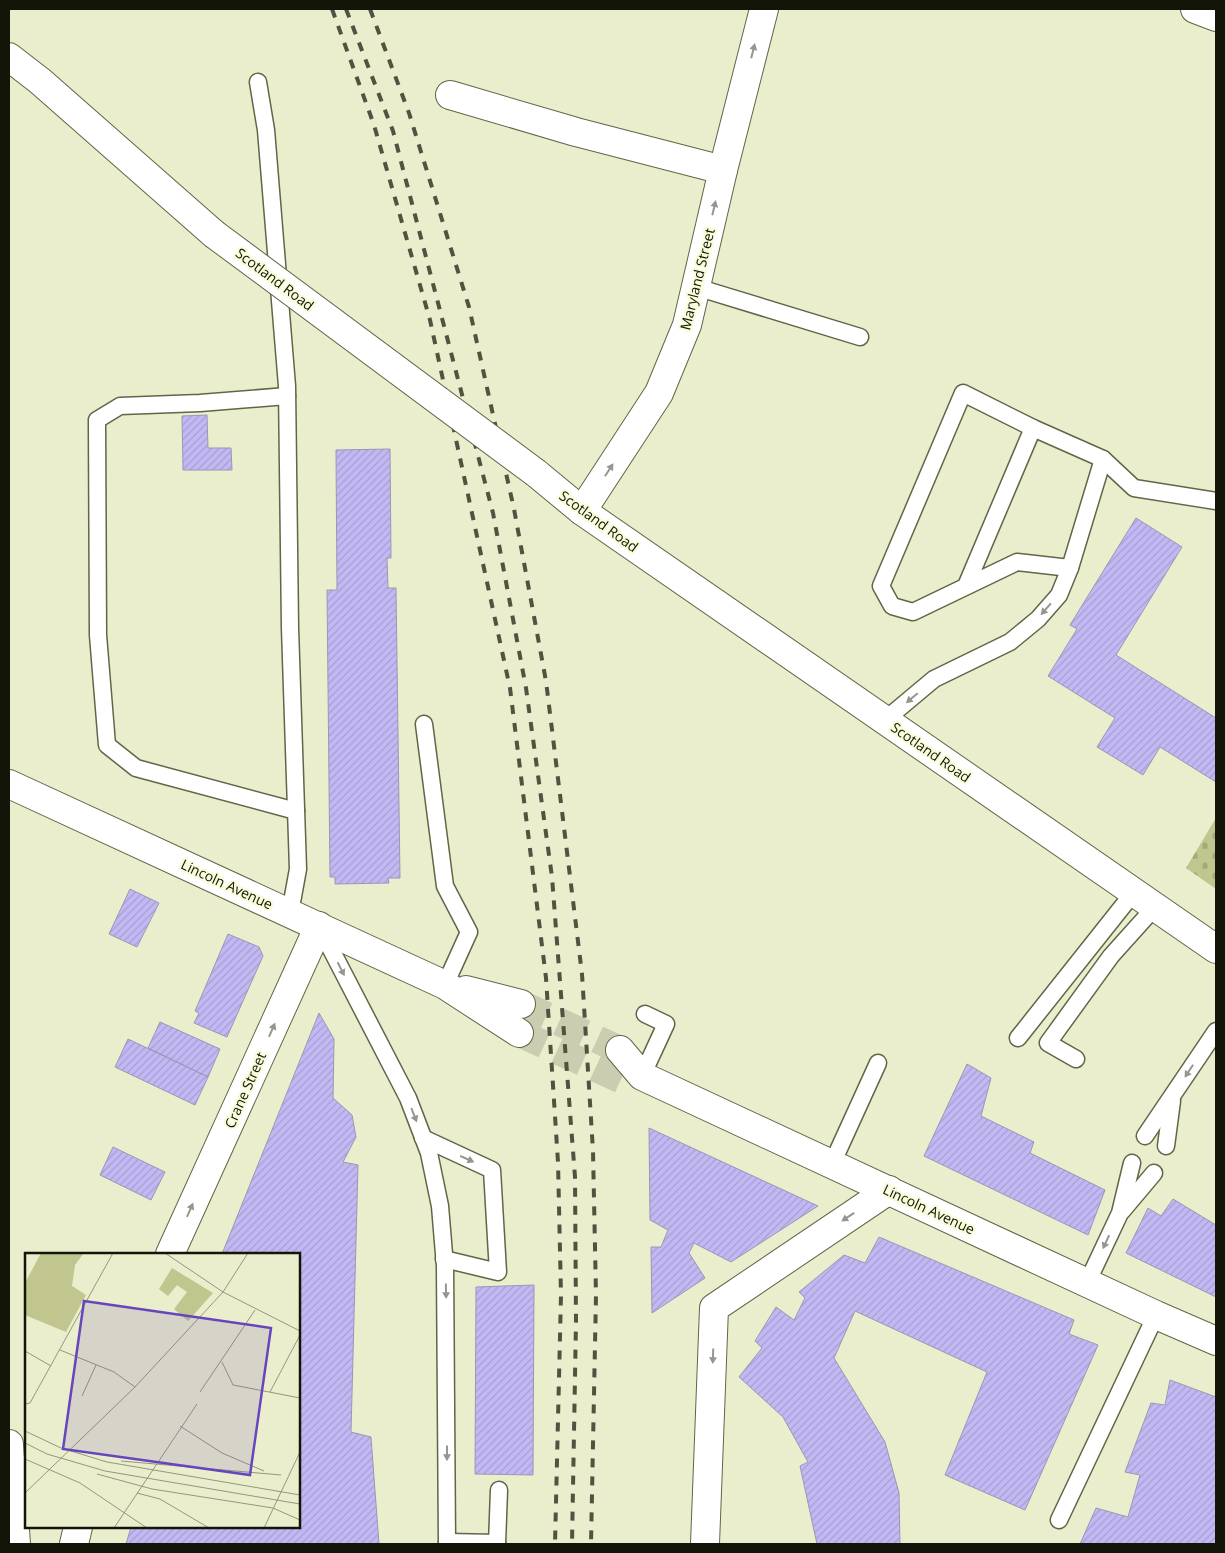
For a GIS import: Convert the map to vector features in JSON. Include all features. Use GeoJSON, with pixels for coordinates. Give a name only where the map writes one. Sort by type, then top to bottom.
{"type":"FeatureCollection","features":[{"type":"Feature","properties":{"kind":"main road","name":"Maryland Street"},"geometry":{"type":"LineString","coordinates":[[582,510],[659,393],[688,325],[723,170],[764,9]]}},
{"type":"Feature","properties":{"kind":"main road"},"geometry":{"type":"LineString","coordinates":[[1195,9],[1216,17]]}},
{"type":"Feature","properties":{"kind":"main road","name":"Scotland Road"},"geometry":{"type":"LineString","coordinates":[[9,57],[40,81],[214,234],[536,473],[582,510],[1216,949]]}},
{"type":"Feature","properties":{"kind":"main road"},"geometry":{"type":"LineString","coordinates":[[450,95],[576,132],[723,170]]}},
{"type":"Feature","properties":{"kind":"main road","name":"Lincoln Avenue"},"geometry":{"type":"LineString","coordinates":[[9,784],[446,985],[519,1033]]}},
{"type":"Feature","properties":{"kind":"main road","name":"Crane Street"},"geometry":{"type":"LineString","coordinates":[[170,1253],[319,926]]}},
{"type":"Feature","properties":{"kind":"main road","name":"Lincoln Avenue"},"geometry":{"type":"LineString","coordinates":[[446,985],[521,1004]]}},
{"type":"Feature","properties":{"kind":"main road","name":"Lincoln Avenue"},"geometry":{"type":"LineString","coordinates":[[620,1050],[632,1078],[832,1164],[1156,1315],[1216,1341]]}},
{"type":"Feature","properties":{"kind":"main road"},"geometry":{"type":"LineString","coordinates":[[705,1544],[714,1308],[889,1190]]}},
{"type":"Feature","properties":{"kind":"main road"},"geometry":{"type":"LineString","coordinates":[[9,1444],[16,1544]]}},
{"type":"Feature","properties":{"kind":"main road"},"geometry":{"type":"LineString","coordinates":[[74,1544],[78,1528]]}},
{"type":"Feature","properties":{"kind":"lane"},"geometry":{"type":"LineString","coordinates":[[258,82],[266,130],[287,396],[290,628],[298,868],[290,913]]}},
{"type":"Feature","properties":{"kind":"lane"},"geometry":{"type":"LineString","coordinates":[[696,287],[860,337]]}},
{"type":"Feature","properties":{"kind":"lane"},"geometry":{"type":"LineString","coordinates":[[1070,568],[1017,562],[913,612],[892,606],[881,586],[963,393],[1103,459],[1134,488],[1216,501]]}},
{"type":"Feature","properties":{"kind":"lane"},"geometry":{"type":"LineString","coordinates":[[287,396],[120,406],[97,420],[98,635],[107,745],[136,768],[296,811]]}},
{"type":"Feature","properties":{"kind":"lane"},"geometry":{"type":"LineString","coordinates":[[966,586],[1034,428]]}},
{"type":"Feature","properties":{"kind":"lane"},"geometry":{"type":"LineString","coordinates":[[885,720],[934,679],[1010,642],[1038,619],[1059,596],[1070,568],[1103,459]]}},
{"type":"Feature","properties":{"kind":"lane"},"geometry":{"type":"LineString","coordinates":[[424,724],[445,886],[469,932],[446,985]]}},
{"type":"Feature","properties":{"kind":"lane"},"geometry":{"type":"LineString","coordinates":[[1018,1038],[1144,900]]}},
{"type":"Feature","properties":{"kind":"lane"},"geometry":{"type":"LineString","coordinates":[[1076,1059],[1048,1043],[1111,956],[1144,900]]}},
{"type":"Feature","properties":{"kind":"lane"},"geometry":{"type":"LineString","coordinates":[[319,926],[408,1098],[429,1153],[440,1206],[444,1259],[447,1543],[497,1544],[499,1490]]}},
{"type":"Feature","properties":{"kind":"lane"},"geometry":{"type":"LineString","coordinates":[[632,1078],[666,1024],[645,1014]]}},
{"type":"Feature","properties":{"kind":"lane"},"geometry":{"type":"LineString","coordinates":[[1145,1136],[1216,1030]]}},
{"type":"Feature","properties":{"kind":"lane"},"geometry":{"type":"LineString","coordinates":[[832,1164],[878,1062]]}},
{"type":"Feature","properties":{"kind":"lane"},"geometry":{"type":"LineString","coordinates":[[1166,1146],[1173,1096]]}},
{"type":"Feature","properties":{"kind":"lane"},"geometry":{"type":"LineString","coordinates":[[423,1138],[492,1170],[498,1272],[444,1259]]}},
{"type":"Feature","properties":{"kind":"lane"},"geometry":{"type":"LineString","coordinates":[[1087,1283],[1120,1213],[1132,1162]]}},
{"type":"Feature","properties":{"kind":"lane"},"geometry":{"type":"LineString","coordinates":[[1120,1213],[1154,1173]]}},
{"type":"Feature","properties":{"kind":"lane"},"geometry":{"type":"LineString","coordinates":[[1059,1520],[1156,1315]]}},
{"type":"Feature","properties":{"kind":"green space"},"geometry":{"type":"Polygon","coordinates":[[[1216,818],[1216,889],[1186,868],[1216,818]]]}},
{"type":"Feature","properties":{"kind":"building"},"geometry":{"type":"Polygon","coordinates":[[[207,415],[208,448],[231,448],[232,470],[183,470],[182,416],[207,415]]]}},
{"type":"Feature","properties":{"kind":"building"},"geometry":{"type":"Polygon","coordinates":[[[390,449],[391,558],[387,558],[388,588],[396,588],[400,878],[388,878],[389,883],[335,884],[335,877],[330,877],[327,590],[337,590],[336,450],[390,449]]]}},
{"type":"Feature","properties":{"kind":"building"},"geometry":{"type":"Polygon","coordinates":[[[1136,518],[1182,547],[1116,655],[1216,718],[1216,782],[1160,747],[1143,775],[1097,747],[1115,718],[1048,676],[1077,629],[1070,625],[1136,518]]]}},
{"type":"Feature","properties":{"kind":"building"},"geometry":{"type":"Polygon","coordinates":[[[130,889],[159,903],[137,947],[109,934],[130,889]]]}},
{"type":"Feature","properties":{"kind":"building"},"geometry":{"type":"Polygon","coordinates":[[[228,934],[259,947],[263,956],[227,1037],[194,1023],[199,1013],[195,1011],[228,934]]]}},
{"type":"Feature","properties":{"kind":"building"},"geometry":{"type":"Polygon","coordinates":[[[319,1013],[334,1039],[333,1098],[352,1115],[356,1137],[343,1162],[358,1165],[351,1432],[371,1437],[379,1544],[126,1544],[131,1528],[300,1528],[300,1253],[222,1253],[319,1013]]]}},
{"type":"Feature","properties":{"kind":"building"},"geometry":{"type":"Polygon","coordinates":[[[160,1022],[220,1049],[208,1077],[148,1048],[160,1022]]]}},
{"type":"Feature","properties":{"kind":"building"},"geometry":{"type":"Polygon","coordinates":[[[128,1039],[208,1077],[195,1105],[115,1067],[128,1039]]]}},
{"type":"Feature","properties":{"kind":"building"},"geometry":{"type":"Polygon","coordinates":[[[967,1064],[991,1078],[981,1116],[1034,1142],[1030,1153],[1105,1190],[1088,1235],[924,1156],[967,1064]]]}},
{"type":"Feature","properties":{"kind":"building"},"geometry":{"type":"Polygon","coordinates":[[[649,1128],[818,1206],[731,1262],[694,1243],[689,1253],[705,1278],[652,1313],[651,1247],[661,1247],[668,1230],[650,1220],[649,1128]]]}},
{"type":"Feature","properties":{"kind":"building"},"geometry":{"type":"Polygon","coordinates":[[[113,1147],[165,1172],[151,1200],[100,1175],[113,1147]]]}},
{"type":"Feature","properties":{"kind":"building"},"geometry":{"type":"Polygon","coordinates":[[[1173,1199],[1216,1225],[1216,1297],[1126,1253],[1148,1208],[1161,1216],[1173,1199]]]}},
{"type":"Feature","properties":{"kind":"building"},"geometry":{"type":"Polygon","coordinates":[[[879,1237],[1074,1320],[1069,1334],[1098,1345],[1025,1510],[945,1475],[987,1372],[855,1311],[834,1358],[885,1442],[899,1493],[900,1544],[817,1544],[800,1466],[808,1462],[783,1417],[739,1377],[762,1348],[755,1341],[776,1307],[794,1320],[805,1298],[799,1292],[844,1255],[865,1263],[879,1237]]]}},
{"type":"Feature","properties":{"kind":"building"},"geometry":{"type":"Polygon","coordinates":[[[534,1285],[533,1475],[475,1474],[476,1287],[534,1285]]]}},
{"type":"Feature","properties":{"kind":"building"},"geometry":{"type":"Polygon","coordinates":[[[1170,1380],[1216,1397],[1216,1544],[1080,1544],[1096,1508],[1128,1517],[1140,1475],[1125,1472],[1151,1403],[1165,1405],[1170,1380]]]}},
{"type":"Feature","properties":{"kind":"tunnel"},"geometry":{"type":"LineString","coordinates":[[521,1004],[620,1050]]}},
{"type":"Feature","properties":{"kind":"tunnel"},"geometry":{"type":"LineString","coordinates":[[519,1033],[622,1080]]}},
{"type":"Feature","properties":{"kind":"railway"},"geometry":{"type":"LineString","coordinates":[[332,9],[374,125],[430,320],[510,688],[546,978],[558,1162],[561,1295],[555,1544]]}},
{"type":"Feature","properties":{"kind":"railway"},"geometry":{"type":"LineString","coordinates":[[346,9],[393,131],[493,513],[526,688],[552,877],[575,1177],[576,1321],[572,1544]]}},
{"type":"Feature","properties":{"kind":"railway"},"geometry":{"type":"LineString","coordinates":[[370,9],[409,113],[469,307],[514,509],[546,681],[582,974],[593,1151],[596,1295],[591,1544]]}}]}
